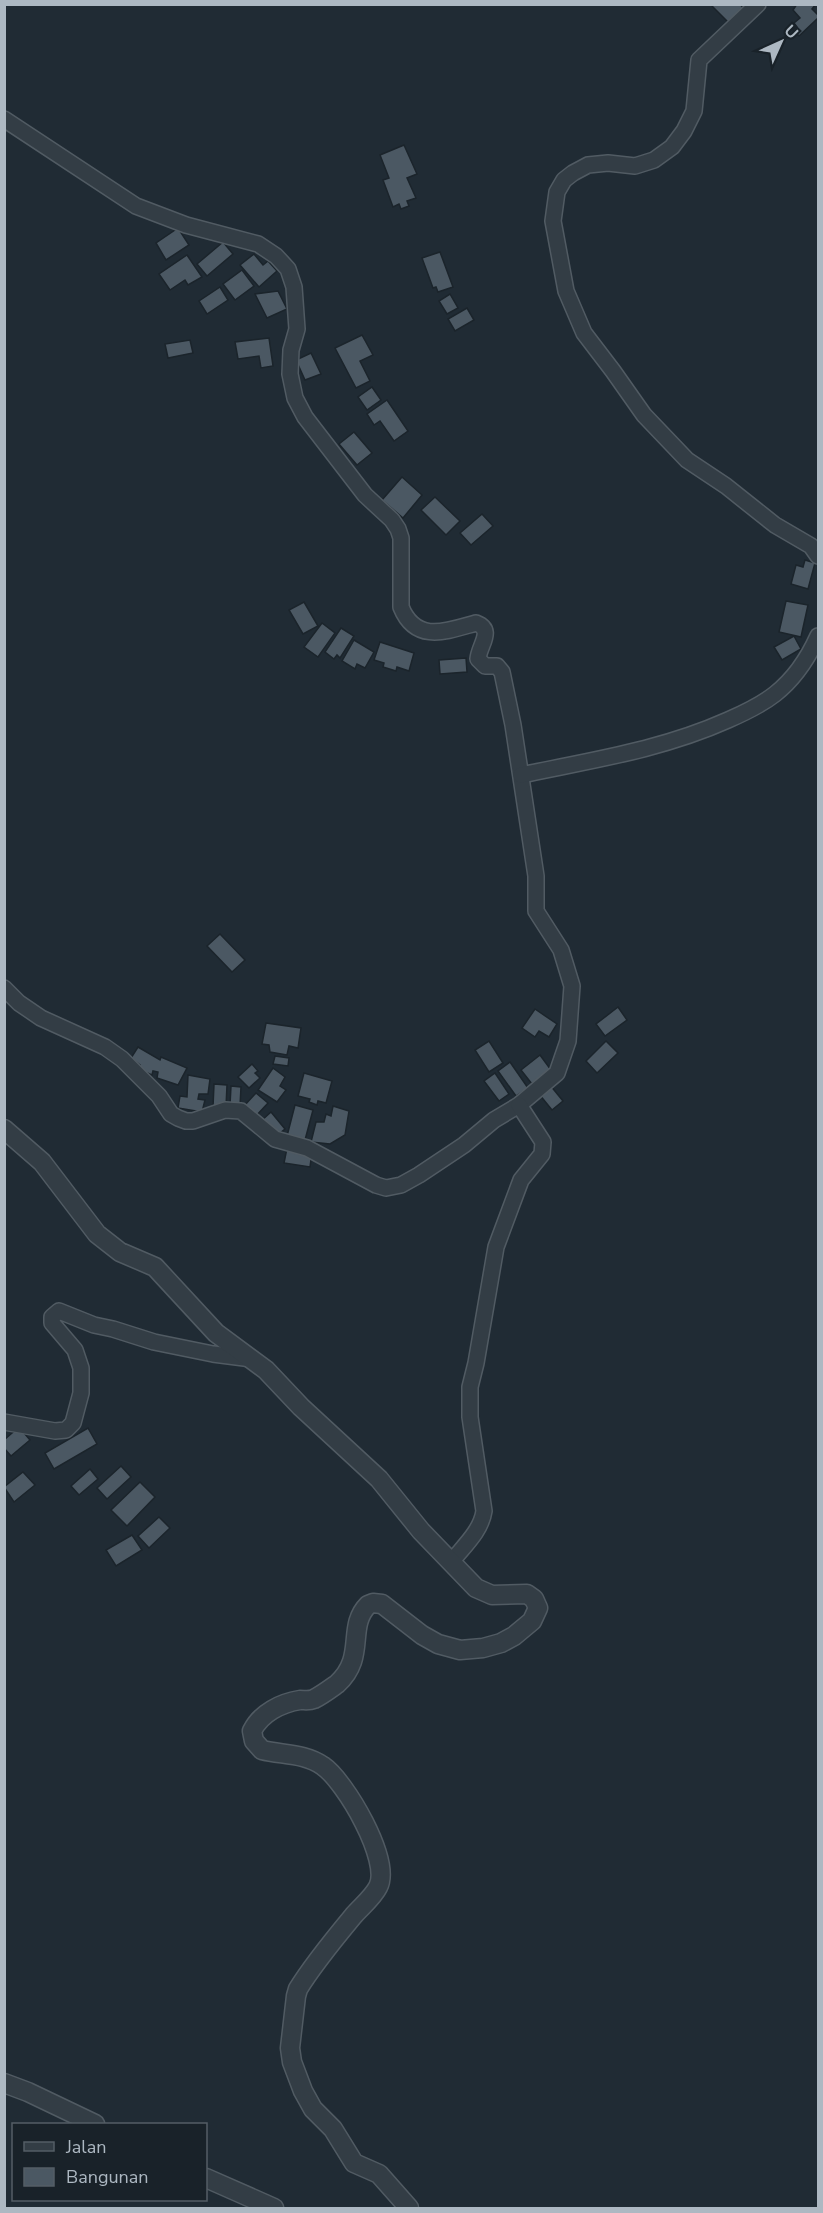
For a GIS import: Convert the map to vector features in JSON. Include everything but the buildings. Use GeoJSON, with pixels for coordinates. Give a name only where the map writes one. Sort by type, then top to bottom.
{"type":"FeatureCollection","features":[{"type":"Feature","properties":{"kind":"street"},"geometry":{"type":"LineString","coordinates":[[758,4],[699,60],[694,111],[684,131],[672,147],[654,160],[635,166],[608,163],[588,165],[573,173],[564,180],[558,192],[554,221],[566,291],[584,333],[644,415],[687,460],[726,486],[775,525],[811,546],[819,555]]}},
{"type":"Feature","properties":{"kind":"street"},"geometry":{"type":"LineString","coordinates":[[4,119],[136,207],[186,225],[258,244],[276,256],[288,270],[294,287],[297,329],[291,350],[290,374],[295,398],[340,465],[364,495],[398,529],[401,538],[401,607],[410,622],[419,629],[443,633],[476,623],[484,627],[487,636],[478,659],[484,666],[497,666],[502,672],[521,775],[536,876],[536,910],[561,950],[572,987],[568,1041],[561,1065],[552,1079],[519,1105],[494,1120],[464,1145],[419,1175],[401,1185],[386,1188],[376,1185],[307,1148],[275,1139],[241,1111],[225,1110],[193,1121],[178,1118],[171,1114],[159,1096],[122,1059],[105,1047],[41,1018],[19,1003],[4,988]]}},
{"type":"Feature","properties":{"kind":"street"},"geometry":{"type":"LineString","coordinates":[[521,775],[666,745],[696,735],[752,709],[777,693],[809,656],[819,636]]}},
{"type":"Feature","properties":{"kind":"street"},"geometry":{"type":"LineString","coordinates":[[452,1561],[478,1529],[484,1511],[469,1400],[496,1247],[521,1180],[542,1154],[544,1148],[543,1142],[519,1105]]}},
{"type":"Feature","properties":{"kind":"street"},"geometry":{"type":"LineString","coordinates":[[4,1130],[42,1162],[97,1234],[120,1252],[155,1267],[216,1333],[267,1370],[301,1407],[379,1479],[421,1531],[482,1592],[492,1595],[524,1593],[531,1596],[538,1605],[537,1614],[532,1621],[514,1636],[501,1643],[483,1648],[460,1650],[438,1644],[422,1635],[382,1604],[368,1605],[359,1618],[353,1661],[347,1673],[330,1689],[312,1700],[278,1706],[255,1724],[252,1731],[254,1741],[262,1749],[304,1757],[325,1767],[356,1809],[376,1847],[379,1858],[380,1885],[340,1932],[298,1989],[290,2048],[292,2062],[303,2091],[322,2120],[333,2129],[354,2163],[379,2174],[409,2208]]}},
{"type":"Feature","properties":{"kind":"street"},"geometry":{"type":"LineString","coordinates":[[4,1422],[55,1431],[66,1430],[72,1423],[81,1393],[81,1368],[75,1350],[52,1323],[52,1317],[58,1311],[94,1325],[154,1342],[252,1359]]}},
{"type":"Feature","properties":{"kind":"street"},"geometry":{"type":"LineString","coordinates":[[4,2083],[93,2123]]}},
{"type":"Feature","properties":{"kind":"street"},"geometry":{"type":"LineString","coordinates":[[207,2178],[274,2208]]}}]}
